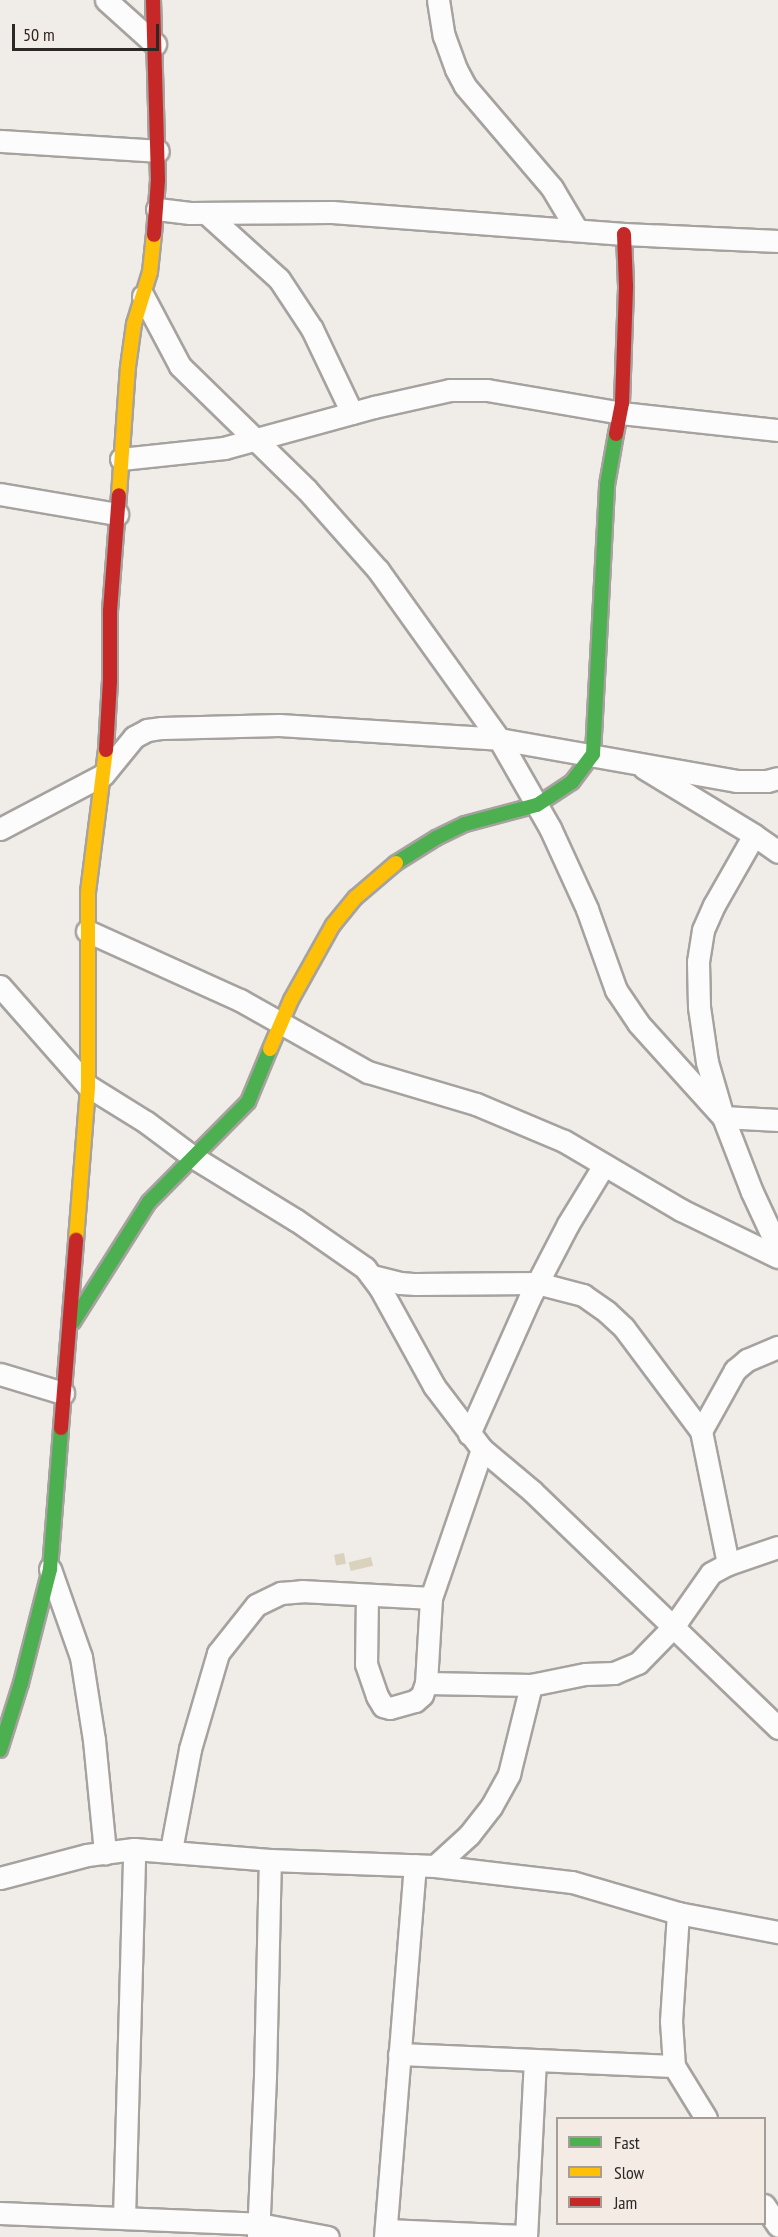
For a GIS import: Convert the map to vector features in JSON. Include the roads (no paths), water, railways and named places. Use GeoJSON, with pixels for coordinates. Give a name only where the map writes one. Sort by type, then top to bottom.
{"type":"FeatureCollection","features":[{"type":"Feature","properties":{"kind":"street"},"geometry":{"type":"LineString","coordinates":[[106,0],[155,44]]}},
{"type":"Feature","properties":{"kind":"street"},"geometry":{"type":"LineString","coordinates":[[0,1750],[21,1683],[50,1569],[88,1086],[88,892],[104,776],[110,681],[110,611],[121,459],[129,358],[134,324],[152,262],[157,209],[158,151],[153,0]]}},
{"type":"Feature","properties":{"kind":"street"},"geometry":{"type":"LineString","coordinates":[[438,0],[444,36],[465,86],[552,188],[578,230]]}},
{"type":"Feature","properties":{"kind":"street"},"geometry":{"type":"LineString","coordinates":[[0,141],[158,151]]}},
{"type":"Feature","properties":{"kind":"street"},"geometry":{"type":"LineString","coordinates":[[157,209],[206,213],[332,212],[624,234],[778,241]]}},
{"type":"Feature","properties":{"kind":"street"},"geometry":{"type":"LineString","coordinates":[[206,213],[279,279],[312,329],[352,413]]}},
{"type":"Feature","properties":{"kind":"street"},"geometry":{"type":"LineString","coordinates":[[69,1327],[144,1208],[248,1102],[282,1022],[333,925],[355,898],[387,869],[436,838],[465,824],[537,805],[572,782],[593,754],[607,485],[621,412],[626,286],[624,234]]}},
{"type":"Feature","properties":{"kind":"street"},"geometry":{"type":"LineString","coordinates":[[142,296],[175,360],[254,441],[307,490],[378,570],[499,739],[537,805],[587,909],[616,990],[626,1007],[723,1117],[778,1120]]}},
{"type":"Feature","properties":{"kind":"street"},"geometry":{"type":"LineString","coordinates":[[121,459],[203,452],[450,390],[487,390],[621,412],[778,430]]}},
{"type":"Feature","properties":{"kind":"street"},"geometry":{"type":"LineString","coordinates":[[0,494],[117,514]]}},
{"type":"Feature","properties":{"kind":"street"},"geometry":{"type":"LineString","coordinates":[[0,829],[104,776],[134,737],[147,730],[162,728],[279,725],[499,739],[629,760],[736,781],[767,781],[778,778]]}},
{"type":"Feature","properties":{"kind":"street"},"geometry":{"type":"LineString","coordinates":[[629,760],[754,835],[778,852]]}},
{"type":"Feature","properties":{"kind":"street"},"geometry":{"type":"LineString","coordinates":[[754,835],[707,919],[698,962],[699,1007],[703,1038],[723,1117],[752,1192],[778,1248]]}},
{"type":"Feature","properties":{"kind":"street"},"geometry":{"type":"LineString","coordinates":[[87,931],[282,1022],[361,1069],[476,1104],[564,1141],[681,1210],[778,1257]]}},
{"type":"Feature","properties":{"kind":"street"},"geometry":{"type":"LineString","coordinates":[[0,986],[88,1086],[358,1262],[372,1276],[434,1386],[475,1442],[532,1491],[778,1728]]}},
{"type":"Feature","properties":{"kind":"street"},"geometry":{"type":"LineString","coordinates":[[367,1595],[366,1664],[383,1706],[390,1708],[415,1701],[422,1695],[426,1683],[430,1598],[475,1442],[537,1283],[568,1224],[604,1165]]}},
{"type":"Feature","properties":{"kind":"street"},"geometry":{"type":"LineString","coordinates":[[372,1276],[400,1283],[416,1284],[537,1283],[583,1295],[607,1312],[624,1328],[701,1431],[728,1564]]}},
{"type":"Feature","properties":{"kind":"street"},"geometry":{"type":"LineString","coordinates":[[701,1431],[735,1370],[747,1360],[778,1347]]}},
{"type":"Feature","properties":{"kind":"street"},"geometry":{"type":"LineString","coordinates":[[0,1374],[63,1393]]}},
{"type":"Feature","properties":{"kind":"street"},"geometry":{"type":"LineString","coordinates":[[426,1683],[531,1685],[585,1674],[614,1673],[638,1663],[673,1627],[711,1573],[728,1564],[778,1547]]}},
{"type":"Feature","properties":{"kind":"street"},"geometry":{"type":"LineString","coordinates":[[50,1569],[81,1658],[94,1740],[105,1853]]}},
{"type":"Feature","properties":{"kind":"street"},"geometry":{"type":"LineString","coordinates":[[171,1850],[190,1749],[218,1653],[240,1622],[256,1605],[281,1593],[302,1591],[430,1598]]}},
{"type":"Feature","properties":{"kind":"street"},"geometry":{"type":"LineString","coordinates":[[531,1685],[509,1774],[491,1807],[469,1834],[425,1866],[399,2054],[386,2234],[526,2237],[535,2061]]}},
{"type":"Feature","properties":{"kind":"street"},"geometry":{"type":"LineString","coordinates":[[124,2218],[134,1850]]}},
{"type":"Feature","properties":{"kind":"street"},"geometry":{"type":"LineString","coordinates":[[0,1878],[105,1853],[134,1850],[171,1850],[270,1860],[425,1866],[572,1882],[678,1912],[778,1932]]}},
{"type":"Feature","properties":{"kind":"street"},"geometry":{"type":"LineString","coordinates":[[258,2231],[265,2076],[270,1860]]}},
{"type":"Feature","properties":{"kind":"street"},"geometry":{"type":"LineString","coordinates":[[678,1912],[671,2021],[674,2066],[705,2117]]}},
{"type":"Feature","properties":{"kind":"street"},"geometry":{"type":"LineString","coordinates":[[399,2054],[674,2066]]}},
{"type":"Feature","properties":{"kind":"street"},"geometry":{"type":"LineString","coordinates":[[766,2207],[778,2226]]}},
{"type":"Feature","properties":{"kind":"street"},"geometry":{"type":"LineString","coordinates":[[0,2213],[124,2218],[328,2237]]}}]}
